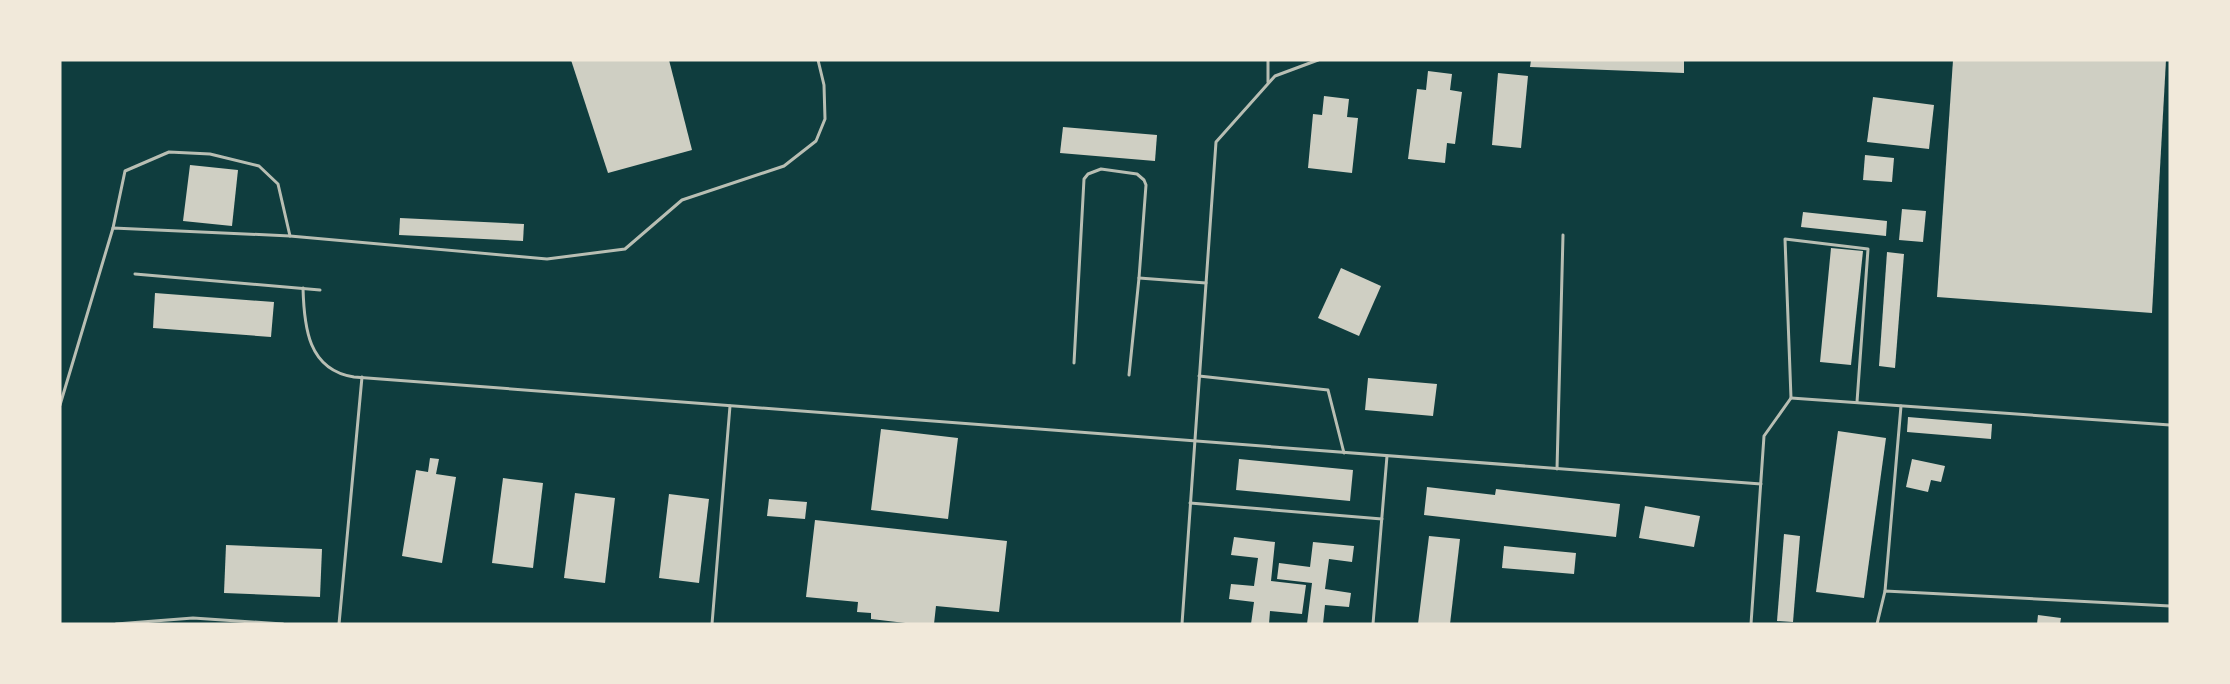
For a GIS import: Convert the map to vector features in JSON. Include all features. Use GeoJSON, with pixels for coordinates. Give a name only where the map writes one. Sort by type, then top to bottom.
{"type":"FeatureCollection","features":[{"type":"Feature","properties":{"kind":"lane"},"geometry":{"type":"LineString","coordinates":[[112,228],[290,236],[547,260],[625,249],[682,200],[784,166],[816,141],[825,119],[825,85],[818,60]]}},
{"type":"Feature","properties":{"kind":"lane"},"geometry":{"type":"LineString","coordinates":[[1268,60],[1268,84]]}},
{"type":"Feature","properties":{"kind":"lane"},"geometry":{"type":"LineString","coordinates":[[1182,624],[1216,141],[1275,76],[1318,60]]}},
{"type":"Feature","properties":{"kind":"lane"},"geometry":{"type":"LineString","coordinates":[[60,405],[112,228],[125,171],[169,152],[210,154],[259,166],[278,184],[290,236]]}},
{"type":"Feature","properties":{"kind":"lane"},"geometry":{"type":"LineString","coordinates":[[1074,363],[1083,187],[1088,174],[1094,170],[1137,174],[1146,185],[1129,375]]}},
{"type":"Feature","properties":{"kind":"lane"},"geometry":{"type":"LineString","coordinates":[[1557,469],[1563,235]]}},
{"type":"Feature","properties":{"kind":"lane"},"geometry":{"type":"LineString","coordinates":[[1751,624],[1764,436],[1791,398],[1785,239],[1868,249],[1857,402]]}},
{"type":"Feature","properties":{"kind":"lane"},"geometry":{"type":"LineString","coordinates":[[135,274],[320,290]]}},
{"type":"Feature","properties":{"kind":"lane"},"geometry":{"type":"LineString","coordinates":[[1139,278],[1206,283]]}},
{"type":"Feature","properties":{"kind":"lane"},"geometry":{"type":"LineString","coordinates":[[303,288],[304,313],[311,344],[318,358],[338,373],[362,377],[1761,484]]}},
{"type":"Feature","properties":{"kind":"lane"},"geometry":{"type":"LineString","coordinates":[[1199,376],[1328,390],[1344,453]]}},
{"type":"Feature","properties":{"kind":"lane"},"geometry":{"type":"LineString","coordinates":[[339,624],[362,377]]}},
{"type":"Feature","properties":{"kind":"lane"},"geometry":{"type":"LineString","coordinates":[[1791,398],[2170,425]]}},
{"type":"Feature","properties":{"kind":"lane"},"geometry":{"type":"LineString","coordinates":[[712,624],[730,406]]}},
{"type":"Feature","properties":{"kind":"lane"},"geometry":{"type":"LineString","coordinates":[[1877,624],[1885,591],[1901,406]]}},
{"type":"Feature","properties":{"kind":"lane"},"geometry":{"type":"LineString","coordinates":[[1373,624],[1388,456]]}},
{"type":"Feature","properties":{"kind":"lane"},"geometry":{"type":"LineString","coordinates":[[1190,503],[1382,519]]}},
{"type":"Feature","properties":{"kind":"lane"},"geometry":{"type":"LineString","coordinates":[[1885,591],[2170,606]]}},
{"type":"Feature","properties":{"kind":"lane"},"geometry":{"type":"LineString","coordinates":[[116,624],[193,618],[283,624]]}},
{"type":"Feature","properties":{"kind":"building"},"geometry":{"type":"Polygon","coordinates":[[[571,60],[669,60],[692,150],[608,173],[571,60]]]}},
{"type":"Feature","properties":{"kind":"building"},"geometry":{"type":"Polygon","coordinates":[[[1531,60],[1684,60],[1684,73],[1530,67],[1531,60]]]}},
{"type":"Feature","properties":{"kind":"building"},"geometry":{"type":"Polygon","coordinates":[[[1953,60],[2166,60],[2152,313],[1937,297],[1953,60]]]}},
{"type":"Feature","properties":{"kind":"building"},"geometry":{"type":"Polygon","coordinates":[[[1428,71],[1452,74],[1450,90],[1462,92],[1455,144],[1447,143],[1445,163],[1408,159],[1417,89],[1426,90],[1428,71]]]}},
{"type":"Feature","properties":{"kind":"building"},"geometry":{"type":"Polygon","coordinates":[[[1498,73],[1528,76],[1521,148],[1492,145],[1498,73]]]}},
{"type":"Feature","properties":{"kind":"building"},"geometry":{"type":"Polygon","coordinates":[[[1324,96],[1349,99],[1347,117],[1358,118],[1352,173],[1308,168],[1313,114],[1322,115],[1324,96]]]}},
{"type":"Feature","properties":{"kind":"building"},"geometry":{"type":"Polygon","coordinates":[[[1873,97],[1934,105],[1929,149],[1867,142],[1873,97]]]}},
{"type":"Feature","properties":{"kind":"building"},"geometry":{"type":"Polygon","coordinates":[[[1063,127],[1157,135],[1155,161],[1060,153],[1063,127]]]}},
{"type":"Feature","properties":{"kind":"building"},"geometry":{"type":"Polygon","coordinates":[[[1865,155],[1894,158],[1892,182],[1863,180],[1865,155]]]}},
{"type":"Feature","properties":{"kind":"building"},"geometry":{"type":"Polygon","coordinates":[[[190,165],[238,170],[232,226],[183,221],[190,165]]]}},
{"type":"Feature","properties":{"kind":"building"},"geometry":{"type":"Polygon","coordinates":[[[1902,209],[1926,211],[1923,242],[1899,240],[1902,209]]]}},
{"type":"Feature","properties":{"kind":"building"},"geometry":{"type":"Polygon","coordinates":[[[1803,212],[1887,221],[1886,236],[1801,227],[1803,212]]]}},
{"type":"Feature","properties":{"kind":"building"},"geometry":{"type":"Polygon","coordinates":[[[400,218],[524,224],[523,241],[399,235],[400,218]]]}},
{"type":"Feature","properties":{"kind":"building"},"geometry":{"type":"Polygon","coordinates":[[[1831,248],[1863,251],[1851,365],[1820,362],[1831,248]]]}},
{"type":"Feature","properties":{"kind":"building"},"geometry":{"type":"Polygon","coordinates":[[[1887,252],[1904,254],[1895,368],[1879,366],[1887,252]]]}},
{"type":"Feature","properties":{"kind":"building"},"geometry":{"type":"Polygon","coordinates":[[[1341,268],[1381,286],[1359,336],[1318,318],[1341,268]]]}},
{"type":"Feature","properties":{"kind":"building"},"geometry":{"type":"Polygon","coordinates":[[[155,293],[274,302],[271,337],[153,328],[155,293]]]}},
{"type":"Feature","properties":{"kind":"building"},"geometry":{"type":"Polygon","coordinates":[[[1368,378],[1437,384],[1433,416],[1365,410],[1368,378]]]}},
{"type":"Feature","properties":{"kind":"building"},"geometry":{"type":"Polygon","coordinates":[[[1908,417],[1992,424],[1991,439],[1907,432],[1908,417]]]}},
{"type":"Feature","properties":{"kind":"building"},"geometry":{"type":"Polygon","coordinates":[[[881,429],[958,438],[948,519],[871,510],[881,429]]]}},
{"type":"Feature","properties":{"kind":"building"},"geometry":{"type":"Polygon","coordinates":[[[1838,431],[1886,438],[1864,598],[1816,592],[1838,431]]]}},
{"type":"Feature","properties":{"kind":"building"},"geometry":{"type":"Polygon","coordinates":[[[430,458],[439,459],[436,474],[456,477],[442,563],[402,556],[416,470],[428,472],[430,458]]]}},
{"type":"Feature","properties":{"kind":"building"},"geometry":{"type":"Polygon","coordinates":[[[1239,459],[1353,470],[1350,501],[1236,490],[1239,459]]]}},
{"type":"Feature","properties":{"kind":"building"},"geometry":{"type":"Polygon","coordinates":[[[1912,459],[1945,466],[1941,482],[1931,480],[1928,492],[1906,487],[1912,459]]]}},
{"type":"Feature","properties":{"kind":"building"},"geometry":{"type":"Polygon","coordinates":[[[503,478],[543,483],[533,568],[492,563],[503,478]]]}},
{"type":"Feature","properties":{"kind":"building"},"geometry":{"type":"Polygon","coordinates":[[[1427,487],[1495,495],[1496,489],[1620,504],[1616,537],[1424,515],[1427,487]]]}},
{"type":"Feature","properties":{"kind":"building"},"geometry":{"type":"Polygon","coordinates":[[[575,493],[615,498],[605,583],[564,578],[575,493]]]}},
{"type":"Feature","properties":{"kind":"building"},"geometry":{"type":"Polygon","coordinates":[[[669,494],[709,499],[699,583],[659,578],[669,494]]]}},
{"type":"Feature","properties":{"kind":"building"},"geometry":{"type":"Polygon","coordinates":[[[769,499],[807,502],[805,519],[767,516],[769,499]]]}},
{"type":"Feature","properties":{"kind":"building"},"geometry":{"type":"Polygon","coordinates":[[[1645,506],[1700,516],[1694,547],[1639,538],[1645,506]]]}},
{"type":"Feature","properties":{"kind":"building"},"geometry":{"type":"Polygon","coordinates":[[[815,520],[1007,541],[999,612],[936,606],[934,624],[914,624],[871,619],[871,613],[857,612],[858,602],[806,597],[815,520]]]}},
{"type":"Feature","properties":{"kind":"building"},"geometry":{"type":"Polygon","coordinates":[[[1784,534],[1800,536],[1793,622],[1777,621],[1784,534]]]}},
{"type":"Feature","properties":{"kind":"building"},"geometry":{"type":"Polygon","coordinates":[[[1429,536],[1460,539],[1450,624],[1418,624],[1429,536]]]}},
{"type":"Feature","properties":{"kind":"building"},"geometry":{"type":"Polygon","coordinates":[[[1234,537],[1275,542],[1271,581],[1306,585],[1302,614],[1270,611],[1269,624],[1251,624],[1254,602],[1229,599],[1231,584],[1254,586],[1258,558],[1231,555],[1234,537]]]}},
{"type":"Feature","properties":{"kind":"building"},"geometry":{"type":"Polygon","coordinates":[[[1313,542],[1354,546],[1352,562],[1329,559],[1325,589],[1351,593],[1349,607],[1325,605],[1323,624],[1307,624],[1312,583],[1277,579],[1279,563],[1310,567],[1313,542]]]}},
{"type":"Feature","properties":{"kind":"building"},"geometry":{"type":"Polygon","coordinates":[[[226,545],[322,549],[320,597],[224,593],[226,545]]]}},
{"type":"Feature","properties":{"kind":"building"},"geometry":{"type":"Polygon","coordinates":[[[1504,546],[1576,553],[1574,574],[1502,568],[1504,546]]]}},
{"type":"Feature","properties":{"kind":"building"},"geometry":{"type":"Polygon","coordinates":[[[2038,615],[2061,618],[2060,624],[2037,624],[2038,615]]]}}]}
